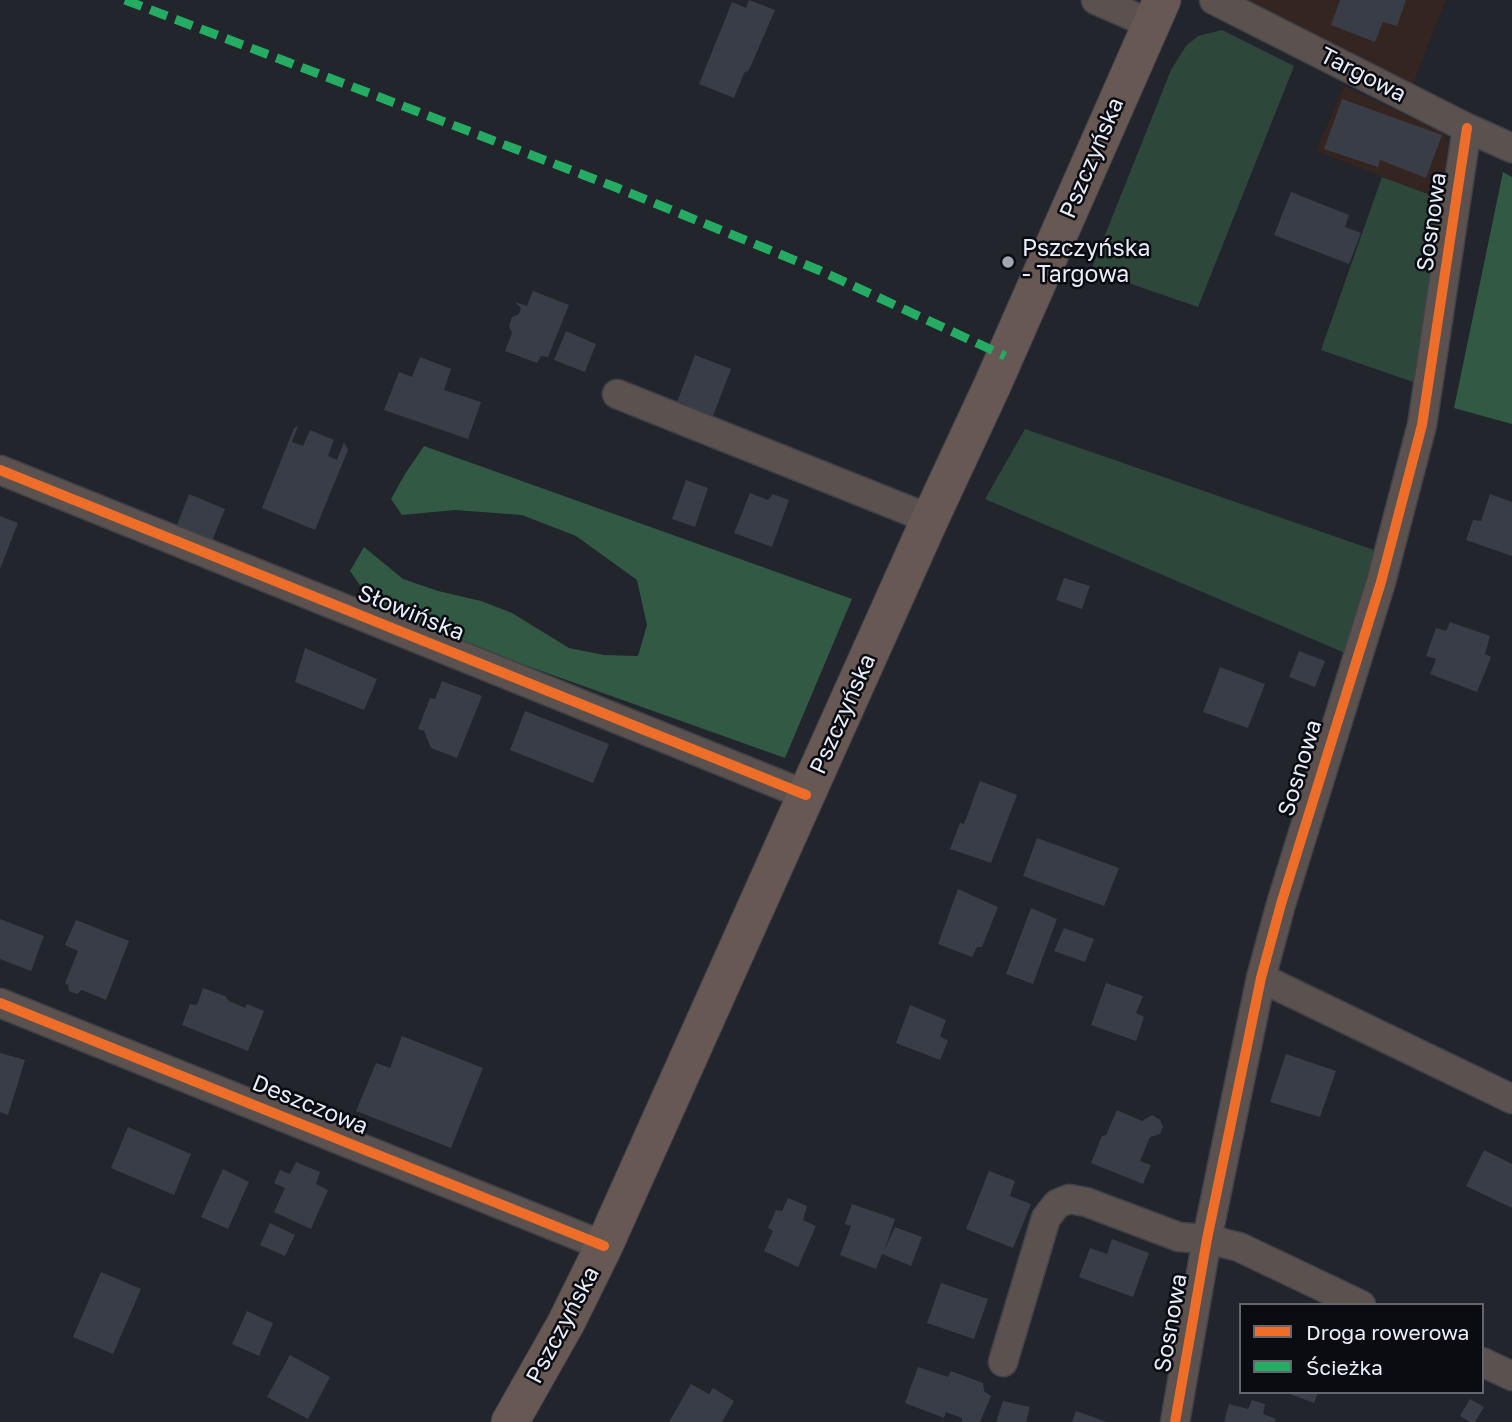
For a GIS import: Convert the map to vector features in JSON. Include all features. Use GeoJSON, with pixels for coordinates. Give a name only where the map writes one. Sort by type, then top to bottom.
{"type":"FeatureCollection","features":[{"type":"Feature","properties":{"kind":"main road","name":"Pszczyńska"},"geometry":{"type":"LineString","coordinates":[[510,1422],[566,1324],[604,1246],[992,386],[1156,12]]}},
{"type":"Feature","properties":{"kind":"street"},"geometry":{"type":"LineString","coordinates":[[1096,0],[1156,12]]}},
{"type":"Feature","properties":{"kind":"street","name":"Targowa"},"geometry":{"type":"LineString","coordinates":[[1214,0],[1466,128],[1512,148]]}},
{"type":"Feature","properties":{"kind":"street","name":"Sosnowa"},"geometry":{"type":"LineString","coordinates":[[1175,1422],[1207,1239],[1261,978],[1281,904],[1381,582],[1422,425],[1466,128]]}},
{"type":"Feature","properties":{"kind":"street"},"geometry":{"type":"LineString","coordinates":[[617,394],[930,519]]}},
{"type":"Feature","properties":{"kind":"street","name":"Słowińska"},"geometry":{"type":"LineString","coordinates":[[0,470],[806,795]]}},
{"type":"Feature","properties":{"kind":"street"},"geometry":{"type":"LineString","coordinates":[[1261,978],[1512,1099]]}},
{"type":"Feature","properties":{"kind":"street","name":"Deszczowa"},"geometry":{"type":"LineString","coordinates":[[0,1003],[604,1246]]}},
{"type":"Feature","properties":{"kind":"street"},"geometry":{"type":"LineString","coordinates":[[1003,1362],[1046,1218],[1057,1204],[1069,1199],[1086,1202],[1179,1237],[1207,1239],[1238,1247],[1358,1303]]}},
{"type":"Feature","properties":{"kind":"street"},"geometry":{"type":"LineString","coordinates":[[1484,1363],[1512,1376]]}},
{"type":"Feature","properties":{"kind":"shaded area"},"geometry":{"type":"Polygon","coordinates":[[[1242,0],[1446,0],[1409,94],[1242,0]]]}},
{"type":"Feature","properties":{"kind":"shaded area"},"geometry":{"type":"Polygon","coordinates":[[[1344,86],[1445,133],[1448,146],[1441,199],[1316,151],[1344,86]]]}},
{"type":"Feature","properties":{"kind":"green space"},"geometry":{"type":"Polygon","coordinates":[[[1222,30],[1294,66],[1198,307],[1091,270],[1171,70],[1186,46],[1198,36],[1222,30]]]}},
{"type":"Feature","properties":{"kind":"green space"},"geometry":{"type":"Polygon","coordinates":[[[1503,172],[1512,177],[1512,424],[1454,408],[1503,172]]]}},
{"type":"Feature","properties":{"kind":"green space"},"geometry":{"type":"Polygon","coordinates":[[[1382,177],[1441,199],[1416,383],[1321,350],[1382,177]]]}},
{"type":"Feature","properties":{"kind":"green space"},"geometry":{"type":"Polygon","coordinates":[[[1025,429],[1374,550],[1345,653],[985,499],[1025,429]]]}},
{"type":"Feature","properties":{"kind":"green space"},"geometry":{"type":"Polygon","coordinates":[[[424,446],[852,599],[785,758],[401,621],[371,601],[350,571],[364,547],[403,579],[481,601],[512,613],[569,648],[604,655],[638,656],[647,625],[637,580],[576,536],[522,515],[455,510],[402,515],[391,499],[424,446]]]}},
{"type":"Feature","properties":{"kind":"building"},"geometry":{"type":"Polygon","coordinates":[[[749,0],[775,10],[734,98],[699,84],[732,2],[746,8],[749,0]]]}},
{"type":"Feature","properties":{"kind":"building"},"geometry":{"type":"Polygon","coordinates":[[[1340,0],[1406,0],[1397,26],[1383,22],[1375,42],[1331,25],[1340,0]]]}},
{"type":"Feature","properties":{"kind":"building"},"geometry":{"type":"Polygon","coordinates":[[[1342,99],[1442,135],[1426,178],[1380,160],[1378,167],[1324,149],[1342,99]]]}},
{"type":"Feature","properties":{"kind":"building"},"geometry":{"type":"Polygon","coordinates":[[[1291,192],[1349,215],[1345,227],[1361,233],[1349,264],[1274,235],[1291,192]]]}},
{"type":"Feature","properties":{"kind":"building"},"geometry":{"type":"Polygon","coordinates":[[[533,291],[569,305],[548,357],[541,356],[537,363],[505,351],[512,333],[509,326],[512,317],[519,314],[521,308],[515,302],[527,306],[533,291]]]}},
{"type":"Feature","properties":{"kind":"building"},"geometry":{"type":"Polygon","coordinates":[[[566,331],[596,344],[585,372],[554,360],[566,331]]]}},
{"type":"Feature","properties":{"kind":"building"},"geometry":{"type":"Polygon","coordinates":[[[695,355],[731,369],[713,416],[677,402],[695,355]]]}},
{"type":"Feature","properties":{"kind":"building"},"geometry":{"type":"Polygon","coordinates":[[[420,357],[451,369],[444,390],[481,402],[468,439],[384,410],[399,372],[412,377],[420,357]]]}},
{"type":"Feature","properties":{"kind":"building"},"geometry":{"type":"Polygon","coordinates":[[[298,426],[292,442],[303,446],[310,430],[334,440],[328,456],[337,460],[344,442],[348,450],[315,530],[262,508],[294,428],[298,426]]]}},
{"type":"Feature","properties":{"kind":"building"},"geometry":{"type":"Polygon","coordinates":[[[686,480],[708,488],[695,527],[672,519],[686,480]]]}},
{"type":"Feature","properties":{"kind":"building"},"geometry":{"type":"Polygon","coordinates":[[[750,493],[768,500],[773,494],[789,500],[772,547],[734,533],[750,493]]]}},
{"type":"Feature","properties":{"kind":"building"},"geometry":{"type":"Polygon","coordinates":[[[189,494],[225,509],[212,541],[177,525],[189,494]]]}},
{"type":"Feature","properties":{"kind":"building"},"geometry":{"type":"Polygon","coordinates":[[[1490,494],[1512,502],[1512,556],[1466,540],[1473,520],[1481,521],[1490,494]]]}},
{"type":"Feature","properties":{"kind":"building"},"geometry":{"type":"Polygon","coordinates":[[[0,516],[18,523],[0,569],[0,516]]]}},
{"type":"Feature","properties":{"kind":"building"},"geometry":{"type":"Polygon","coordinates":[[[1064,578],[1090,586],[1082,609],[1056,600],[1064,578]]]}},
{"type":"Feature","properties":{"kind":"building"},"geometry":{"type":"Polygon","coordinates":[[[1450,622],[1490,636],[1485,654],[1491,657],[1477,692],[1430,674],[1436,659],[1426,656],[1436,628],[1446,631],[1450,622]]]}},
{"type":"Feature","properties":{"kind":"building"},"geometry":{"type":"Polygon","coordinates":[[[305,648],[377,679],[364,710],[295,682],[305,648]]]}},
{"type":"Feature","properties":{"kind":"building"},"geometry":{"type":"Polygon","coordinates":[[[1299,651],[1325,661],[1315,687],[1289,677],[1299,651]]]}},
{"type":"Feature","properties":{"kind":"building"},"geometry":{"type":"Polygon","coordinates":[[[1220,667],[1265,684],[1248,728],[1203,712],[1220,667]]]}},
{"type":"Feature","properties":{"kind":"building"},"geometry":{"type":"Polygon","coordinates":[[[442,681],[482,696],[457,758],[431,748],[424,731],[418,729],[430,698],[435,699],[442,681]]]}},
{"type":"Feature","properties":{"kind":"building"},"geometry":{"type":"Polygon","coordinates":[[[525,711],[609,744],[593,783],[510,750],[525,711]]]}},
{"type":"Feature","properties":{"kind":"building"},"geometry":{"type":"Polygon","coordinates":[[[980,781],[1017,795],[991,863],[950,849],[960,823],[964,824],[980,781]]]}},
{"type":"Feature","properties":{"kind":"building"},"geometry":{"type":"Polygon","coordinates":[[[1037,838],[1119,868],[1104,906],[1023,876],[1037,838]]]}},
{"type":"Feature","properties":{"kind":"building"},"geometry":{"type":"Polygon","coordinates":[[[958,889],[998,907],[982,947],[977,947],[972,957],[938,944],[958,889]]]}},
{"type":"Feature","properties":{"kind":"building"},"geometry":{"type":"Polygon","coordinates":[[[1031,908],[1057,919],[1033,984],[1006,974],[1031,908]]]}},
{"type":"Feature","properties":{"kind":"building"},"geometry":{"type":"Polygon","coordinates":[[[0,919],[44,936],[31,971],[0,959],[0,919]]]}},
{"type":"Feature","properties":{"kind":"building"},"geometry":{"type":"Polygon","coordinates":[[[76,920],[129,941],[106,1000],[82,990],[77,994],[69,991],[65,983],[78,951],[65,945],[76,920]]]}},
{"type":"Feature","properties":{"kind":"building"},"geometry":{"type":"Polygon","coordinates":[[[1064,928],[1094,939],[1085,962],[1054,951],[1064,928]]]}},
{"type":"Feature","properties":{"kind":"building"},"geometry":{"type":"Polygon","coordinates":[[[1106,983],[1143,996],[1136,1013],[1144,1017],[1136,1041],[1091,1025],[1106,983]]]}},
{"type":"Feature","properties":{"kind":"building"},"geometry":{"type":"Polygon","coordinates":[[[203,988],[225,996],[229,1001],[245,1008],[247,1004],[264,1011],[248,1051],[182,1025],[190,1004],[197,1005],[203,988]]]}},
{"type":"Feature","properties":{"kind":"building"},"geometry":{"type":"Polygon","coordinates":[[[910,1005],[946,1020],[940,1036],[948,1041],[940,1060],[896,1043],[910,1005]]]}},
{"type":"Feature","properties":{"kind":"building"},"geometry":{"type":"Polygon","coordinates":[[[402,1036],[483,1068],[451,1148],[356,1111],[376,1063],[390,1068],[402,1036]]]}},
{"type":"Feature","properties":{"kind":"building"},"geometry":{"type":"Polygon","coordinates":[[[0,1053],[25,1060],[8,1115],[0,1112],[0,1053]]]}},
{"type":"Feature","properties":{"kind":"building"},"geometry":{"type":"Polygon","coordinates":[[[1286,1054],[1336,1071],[1320,1117],[1270,1102],[1286,1054]]]}},
{"type":"Feature","properties":{"kind":"building"},"geometry":{"type":"Polygon","coordinates":[[[1117,1110],[1142,1121],[1152,1115],[1160,1120],[1163,1127],[1160,1134],[1150,1137],[1140,1161],[1151,1165],[1143,1184],[1091,1163],[1117,1110]]]}},
{"type":"Feature","properties":{"kind":"building"},"geometry":{"type":"Polygon","coordinates":[[[128,1127],[191,1154],[174,1195],[111,1168],[128,1127]]]}},
{"type":"Feature","properties":{"kind":"building"},"geometry":{"type":"Polygon","coordinates":[[[1484,1150],[1512,1164],[1512,1208],[1466,1186],[1484,1150]]]}},
{"type":"Feature","properties":{"kind":"building"},"geometry":{"type":"Polygon","coordinates":[[[296,1162],[320,1172],[316,1184],[328,1190],[311,1229],[274,1212],[285,1188],[274,1183],[280,1170],[290,1174],[296,1162]]]}},
{"type":"Feature","properties":{"kind":"building"},"geometry":{"type":"Polygon","coordinates":[[[223,1169],[249,1182],[228,1229],[201,1217],[223,1169]]]}},
{"type":"Feature","properties":{"kind":"building"},"geometry":{"type":"Polygon","coordinates":[[[989,1171],[1015,1181],[1010,1196],[1031,1204],[1013,1248],[966,1229],[989,1171]]]}},
{"type":"Feature","properties":{"kind":"building"},"geometry":{"type":"Polygon","coordinates":[[[788,1198],[807,1206],[803,1220],[816,1226],[798,1267],[764,1251],[773,1231],[768,1228],[776,1210],[782,1211],[788,1198]]]}},
{"type":"Feature","properties":{"kind":"building"},"geometry":{"type":"Polygon","coordinates":[[[852,1204],[895,1219],[884,1251],[895,1227],[922,1237],[911,1266],[882,1254],[876,1269],[840,1255],[851,1226],[845,1224],[852,1204]]]}},
{"type":"Feature","properties":{"kind":"building"},"geometry":{"type":"Polygon","coordinates":[[[270,1223],[295,1235],[285,1256],[260,1245],[270,1223]]]}},
{"type":"Feature","properties":{"kind":"building"},"geometry":{"type":"Polygon","coordinates":[[[1112,1239],[1149,1253],[1133,1297],[1079,1277],[1090,1248],[1107,1254],[1112,1239]]]}},
{"type":"Feature","properties":{"kind":"building"},"geometry":{"type":"Polygon","coordinates":[[[101,1272],[141,1289],[113,1354],[73,1337],[101,1272]]]}},
{"type":"Feature","properties":{"kind":"building"},"geometry":{"type":"Polygon","coordinates":[[[941,1283],[988,1299],[974,1339],[927,1323],[941,1283]]]}},
{"type":"Feature","properties":{"kind":"building"},"geometry":{"type":"Polygon","coordinates":[[[247,1311],[273,1323],[259,1356],[232,1344],[247,1311]]]}},
{"type":"Feature","properties":{"kind":"building"},"geometry":{"type":"Polygon","coordinates":[[[290,1355],[330,1377],[308,1419],[267,1397],[290,1355]]]}},
{"type":"Feature","properties":{"kind":"building"},"geometry":{"type":"Polygon","coordinates":[[[918,1367],[948,1377],[951,1371],[983,1383],[984,1391],[991,1396],[980,1422],[962,1422],[962,1418],[946,1412],[944,1418],[905,1403],[918,1367]]]}},
{"type":"Feature","properties":{"kind":"building"},"geometry":{"type":"Polygon","coordinates":[[[691,1384],[709,1394],[713,1388],[734,1401],[722,1422],[669,1422],[691,1384]]]}},
{"type":"Feature","properties":{"kind":"building"},"geometry":{"type":"Polygon","coordinates":[[[1289,1394],[1317,1394],[1314,1403],[1289,1394]]]}},
{"type":"Feature","properties":{"kind":"building"},"geometry":{"type":"Polygon","coordinates":[[[1470,1399],[1484,1407],[1475,1422],[1460,1416],[1470,1399]]]}},
{"type":"Feature","properties":{"kind":"building"},"geometry":{"type":"Polygon","coordinates":[[[1252,1400],[1265,1404],[1263,1414],[1276,1419],[1275,1422],[1224,1422],[1229,1404],[1248,1409],[1252,1400]]]}},
{"type":"Feature","properties":{"kind":"building"},"geometry":{"type":"Polygon","coordinates":[[[1003,1401],[1030,1407],[1026,1422],[996,1422],[1003,1401]]]}},
{"type":"Feature","properties":{"kind":"building"},"geometry":{"type":"Polygon","coordinates":[[[1076,1411],[1107,1422],[1072,1422],[1076,1411]]]}},
{"type":"Feature","properties":{"kind":"marked path"},"geometry":{"type":"LineString","coordinates":[[125,0],[615,187],[821,271],[1005,356]]}},
{"type":"Feature","properties":{"kind":"cycle path"},"geometry":{"type":"LineString","coordinates":[[1175,1422],[1207,1239],[1261,978],[1281,904],[1381,582],[1422,425],[1467,128]]}},
{"type":"Feature","properties":{"kind":"cycle path"},"geometry":{"type":"LineString","coordinates":[[0,470],[806,795]]}},
{"type":"Feature","properties":{"kind":"cycle path"},"geometry":{"type":"LineString","coordinates":[[0,1003],[604,1246]]}},
{"type":"Feature","properties":{"kind":"place","name":"Pszczyńska - Targowa"},"geometry":{"type":"Point","coordinates":[1008,262]}}]}
